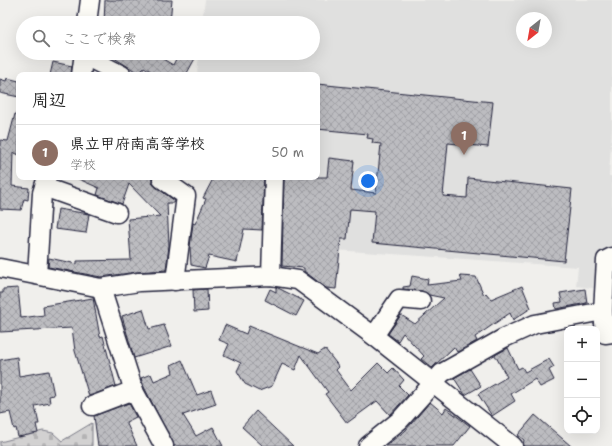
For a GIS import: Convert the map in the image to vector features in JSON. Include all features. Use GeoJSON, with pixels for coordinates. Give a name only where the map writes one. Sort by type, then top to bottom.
{"type":"FeatureCollection","features":[{"type":"Feature","properties":{"kind":"street"},"geometry":{"type":"LineString","coordinates":[[88,16],[90,0]]}},
{"type":"Feature","properties":{"kind":"street"},"geometry":{"type":"LineString","coordinates":[[81,72],[83,60]]}},
{"type":"Feature","properties":{"kind":"street"},"geometry":{"type":"LineString","coordinates":[[95,60],[117,72]]}},
{"type":"Feature","properties":{"kind":"street"},"geometry":{"type":"LineString","coordinates":[[163,180],[186,196],[175,281]]}},
{"type":"Feature","properties":{"kind":"street"},"geometry":{"type":"LineString","coordinates":[[271,276],[274,180]]}},
{"type":"Feature","properties":{"kind":"street"},"geometry":{"type":"LineString","coordinates":[[37,275],[42,193],[45,182],[117,213]]}},
{"type":"Feature","properties":{"kind":"street"},"geometry":{"type":"LineString","coordinates":[[612,257],[606,260],[603,311],[605,334],[612,333]]}},
{"type":"Feature","properties":{"kind":"street"},"geometry":{"type":"LineString","coordinates":[[0,268],[101,288],[139,282],[271,276],[298,280],[374,336],[513,446]]}},
{"type":"Feature","properties":{"kind":"street"},"geometry":{"type":"LineString","coordinates":[[101,288],[134,390],[164,446]]}},
{"type":"Feature","properties":{"kind":"street"},"geometry":{"type":"LineString","coordinates":[[374,336],[399,299],[421,301]]}},
{"type":"Feature","properties":{"kind":"street"},"geometry":{"type":"LineString","coordinates":[[370,446],[400,420],[433,382],[448,369],[504,338],[535,324],[603,311]]}},
{"type":"Feature","properties":{"kind":"street"},"geometry":{"type":"LineString","coordinates":[[92,406],[134,390]]}},
{"type":"Feature","properties":{"kind":"shaded area"},"geometry":{"type":"Polygon","coordinates":[[[205,0],[612,0],[612,130],[609,176],[612,176],[612,252],[599,289],[576,286],[578,267],[277,246],[280,180],[320,180],[320,72],[197,72],[198,60],[320,60],[320,16],[203,16],[205,0]]]}},
{"type":"Feature","properties":{"kind":"green space"},"geometry":{"type":"Polygon","coordinates":[[[92,423],[92,446],[0,446],[0,442],[43,431],[53,433],[62,441],[92,423]]]}},
{"type":"Feature","properties":{"kind":"building"},"geometry":{"type":"Polygon","coordinates":[[[105,0],[172,0],[171,16],[104,16],[105,0]]]}},
{"type":"Feature","properties":{"kind":"building"},"geometry":{"type":"Polygon","coordinates":[[[117,60],[165,60],[173,65],[176,60],[194,60],[188,72],[152,72],[144,67],[141,72],[137,72],[117,60]]]}},
{"type":"Feature","properties":{"kind":"building"},"geometry":{"type":"Polygon","coordinates":[[[53,62],[72,66],[71,72],[51,72],[53,62]]]}},
{"type":"Feature","properties":{"kind":"building"},"geometry":{"type":"Polygon","coordinates":[[[7,78],[16,80],[16,96],[0,93],[0,79],[6,81],[7,78]]]}},
{"type":"Feature","properties":{"kind":"building"},"geometry":{"type":"Polygon","coordinates":[[[320,84],[493,102],[488,147],[448,143],[443,196],[467,198],[468,178],[572,189],[564,261],[372,243],[375,211],[350,209],[347,239],[341,239],[336,289],[326,288],[304,271],[304,268],[282,266],[284,180],[320,180],[320,177],[327,177],[329,158],[354,161],[351,190],[376,193],[381,144],[372,143],[373,139],[367,138],[368,134],[320,129],[320,84]]]}},
{"type":"Feature","properties":{"kind":"building"},"geometry":{"type":"Polygon","coordinates":[[[16,114],[16,154],[13,152],[12,186],[29,188],[28,200],[24,199],[21,210],[0,209],[0,140],[8,141],[16,114]]]}},
{"type":"Feature","properties":{"kind":"building"},"geometry":{"type":"Polygon","coordinates":[[[81,180],[152,180],[152,183],[156,187],[175,201],[175,203],[167,203],[169,246],[166,270],[101,277],[48,267],[49,258],[77,264],[77,261],[131,260],[128,219],[160,216],[129,184],[122,204],[97,195],[99,188],[81,180]]]}},
{"type":"Feature","properties":{"kind":"building"},"geometry":{"type":"Polygon","coordinates":[[[212,180],[264,180],[262,230],[244,229],[237,262],[209,256],[205,268],[191,265],[190,247],[193,223],[195,224],[206,199],[203,198],[212,180]]]}},
{"type":"Feature","properties":{"kind":"building"},"geometry":{"type":"Polygon","coordinates":[[[58,209],[89,214],[86,233],[55,229],[58,209]]]}},
{"type":"Feature","properties":{"kind":"building"},"geometry":{"type":"Polygon","coordinates":[[[412,276],[428,279],[427,285],[462,281],[460,276],[476,277],[484,295],[486,293],[491,299],[522,286],[531,308],[513,320],[510,313],[475,337],[477,341],[457,352],[454,347],[432,368],[421,359],[424,356],[403,333],[398,341],[388,334],[401,315],[415,324],[444,298],[429,295],[422,291],[403,289],[403,287],[410,286],[412,276]]]}},
{"type":"Feature","properties":{"kind":"building"},"geometry":{"type":"Polygon","coordinates":[[[276,287],[304,301],[296,316],[265,300],[270,289],[276,292],[276,287]]]}},
{"type":"Feature","properties":{"kind":"building"},"geometry":{"type":"Polygon","coordinates":[[[18,288],[21,318],[44,315],[43,306],[93,298],[100,337],[103,336],[116,386],[89,396],[75,351],[72,328],[0,332],[0,293],[3,293],[3,289],[18,288]]]}},
{"type":"Feature","properties":{"kind":"building"},"geometry":{"type":"Polygon","coordinates":[[[207,289],[208,311],[194,312],[193,290],[207,289]]]}},
{"type":"Feature","properties":{"kind":"building"},"geometry":{"type":"Polygon","coordinates":[[[585,289],[587,303],[556,309],[555,303],[562,302],[560,293],[585,289]]]}},
{"type":"Feature","properties":{"kind":"building"},"geometry":{"type":"Polygon","coordinates":[[[143,309],[149,329],[164,325],[172,346],[134,358],[122,316],[143,309]]]}},
{"type":"Feature","properties":{"kind":"building"},"geometry":{"type":"Polygon","coordinates":[[[225,325],[246,334],[249,326],[318,354],[325,349],[339,367],[336,370],[351,390],[378,363],[388,373],[393,368],[404,380],[399,386],[408,395],[390,415],[377,401],[347,423],[325,394],[328,392],[301,355],[295,370],[282,364],[272,386],[259,391],[245,384],[237,371],[241,363],[224,355],[229,344],[219,340],[225,325]]]}},
{"type":"Feature","properties":{"kind":"building"},"geometry":{"type":"Polygon","coordinates":[[[508,348],[518,369],[522,367],[525,372],[549,359],[554,367],[549,370],[554,380],[540,387],[535,379],[511,394],[515,401],[492,416],[478,394],[507,377],[495,355],[508,348]]]}},
{"type":"Feature","properties":{"kind":"building"},"geometry":{"type":"Polygon","coordinates":[[[17,357],[19,376],[49,371],[54,395],[49,396],[50,403],[35,406],[39,424],[36,424],[38,433],[18,437],[16,428],[14,429],[10,412],[0,414],[0,360],[17,357]]]}},
{"type":"Feature","properties":{"kind":"building"},"geometry":{"type":"Polygon","coordinates":[[[182,360],[197,395],[211,390],[216,404],[183,415],[196,436],[213,427],[223,446],[174,446],[144,387],[141,378],[151,374],[154,381],[173,373],[171,365],[182,360]]]}},
{"type":"Feature","properties":{"kind":"building"},"geometry":{"type":"Polygon","coordinates":[[[470,369],[481,386],[465,395],[454,378],[470,369]]]}},
{"type":"Feature","properties":{"kind":"building"},"geometry":{"type":"Polygon","coordinates":[[[430,402],[443,413],[446,408],[470,426],[454,446],[385,446],[405,431],[430,402]]]}},
{"type":"Feature","properties":{"kind":"building"},"geometry":{"type":"Polygon","coordinates":[[[129,403],[136,417],[126,422],[137,446],[98,446],[94,416],[129,403]]]}},
{"type":"Feature","properties":{"kind":"building"},"geometry":{"type":"Polygon","coordinates":[[[256,411],[293,446],[263,446],[242,427],[256,411]]]}},
{"type":"Feature","properties":{"kind":"building"},"geometry":{"type":"Polygon","coordinates":[[[535,415],[571,446],[523,446],[524,440],[518,435],[535,415]]]}},
{"type":"Feature","properties":{"kind":"place","name":"県立甲府南高等学校"},"geometry":{"type":"Point","coordinates":[464,155]}}]}
